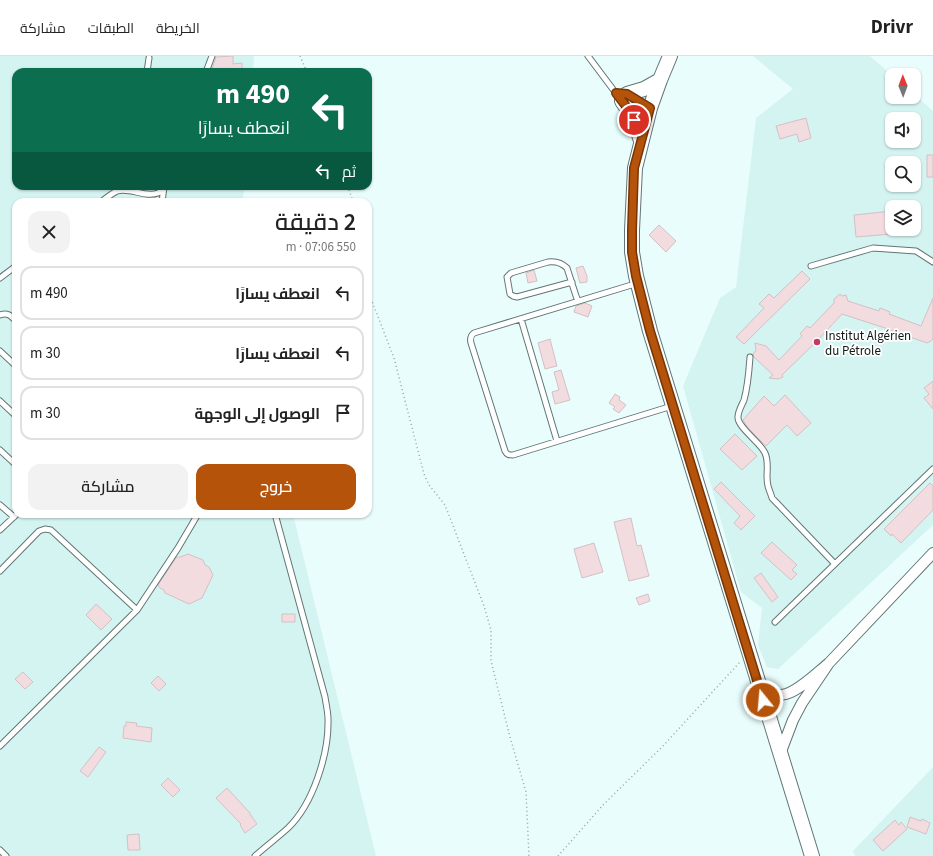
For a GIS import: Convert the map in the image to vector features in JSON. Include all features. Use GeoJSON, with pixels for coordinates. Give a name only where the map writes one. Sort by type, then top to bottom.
{"type":"FeatureCollection","features":[{"type":"Feature","properties":{"kind":"main road"},"geometry":{"type":"LineString","coordinates":[[670,56],[649,112],[634,168],[632,252],[650,331],[761,695],[812,856]]}},
{"type":"Feature","properties":{"kind":"main road"},"geometry":{"type":"LineString","coordinates":[[641,140],[634,120],[622,96],[644,89],[660,80]]}},
{"type":"Feature","properties":{"kind":"street"},"geometry":{"type":"LineString","coordinates":[[761,695],[775,696],[792,692],[829,663],[933,552]]}},
{"type":"Feature","properties":{"kind":"street"},"geometry":{"type":"LineString","coordinates":[[780,754],[793,720],[802,703],[829,663]]}},
{"type":"Feature","properties":{"kind":"lane"},"geometry":{"type":"LineString","coordinates":[[208,68],[212,56]]}},
{"type":"Feature","properties":{"kind":"lane"},"geometry":{"type":"LineString","coordinates":[[588,56],[622,96],[649,112]]}},
{"type":"Feature","properties":{"kind":"lane"},"geometry":{"type":"LineString","coordinates":[[148,68],[149,58]]}},
{"type":"Feature","properties":{"kind":"lane"},"geometry":{"type":"LineString","coordinates":[[107,198],[118,191],[126,190],[150,194],[161,190]]}},
{"type":"Feature","properties":{"kind":"lane"},"geometry":{"type":"LineString","coordinates":[[811,266],[873,248],[916,251],[933,262]]}},
{"type":"Feature","properties":{"kind":"lane"},"geometry":{"type":"LineString","coordinates":[[572,282],[517,297],[510,294],[507,277],[508,274],[511,273],[552,262],[559,262],[567,268],[572,282],[578,301]]}},
{"type":"Feature","properties":{"kind":"lane"},"geometry":{"type":"LineString","coordinates":[[0,278],[12,269]]}},
{"type":"Feature","properties":{"kind":"lane"},"geometry":{"type":"LineString","coordinates":[[638,283],[474,333],[471,335],[471,344],[506,454],[514,455],[673,406]]}},
{"type":"Feature","properties":{"kind":"lane"},"geometry":{"type":"LineString","coordinates":[[0,315],[8,314],[12,318]]}},
{"type":"Feature","properties":{"kind":"lane"},"geometry":{"type":"LineString","coordinates":[[520,319],[558,441]]}},
{"type":"Feature","properties":{"kind":"lane"},"geometry":{"type":"LineString","coordinates":[[0,352],[12,362]]}},
{"type":"Feature","properties":{"kind":"lane"},"geometry":{"type":"LineString","coordinates":[[750,357],[744,399],[738,416],[740,425],[765,452],[768,463],[768,486],[772,498],[835,564]]}},
{"type":"Feature","properties":{"kind":"lane"},"geometry":{"type":"LineString","coordinates":[[0,401],[12,412]]}},
{"type":"Feature","properties":{"kind":"lane"},"geometry":{"type":"LineString","coordinates":[[0,450],[12,462]]}},
{"type":"Feature","properties":{"kind":"lane"},"geometry":{"type":"LineString","coordinates":[[775,622],[933,469]]}},
{"type":"Feature","properties":{"kind":"lane"},"geometry":{"type":"LineString","coordinates":[[0,504],[12,514]]}},
{"type":"Feature","properties":{"kind":"lane"},"geometry":{"type":"LineString","coordinates":[[0,530],[13,518]]}},
{"type":"Feature","properties":{"kind":"lane"},"geometry":{"type":"LineString","coordinates":[[0,746],[137,610],[178,548],[196,518]]}},
{"type":"Feature","properties":{"kind":"lane"},"geometry":{"type":"LineString","coordinates":[[255,856],[288,828],[299,815],[307,802],[317,780],[324,757],[327,738],[328,718],[326,697],[276,518]]}},
{"type":"Feature","properties":{"kind":"lane"},"geometry":{"type":"LineString","coordinates":[[0,571],[39,531],[45,529],[50,530],[137,610]]}},
{"type":"Feature","properties":{"kind":"lane"},"geometry":{"type":"LineString","coordinates":[[0,850],[6,856]]}},
{"type":"Feature","properties":{"kind":"path"},"geometry":{"type":"LineString","coordinates":[[300,56],[305,68]]}},
{"type":"Feature","properties":{"kind":"path"},"geometry":{"type":"LineString","coordinates":[[372,301],[394,358],[427,480],[429,485],[445,504],[484,606],[491,630],[491,661],[510,737],[526,792],[529,856]]}},
{"type":"Feature","properties":{"kind":"path"},"geometry":{"type":"LineString","coordinates":[[558,856],[604,804],[662,746],[749,653]]}},
{"type":"Feature","properties":{"kind":"shaded area"},"geometry":{"type":"Polygon","coordinates":[[[0,56],[254,56],[253,68],[12,68],[12,190],[244,190],[243,198],[12,198],[12,518],[294,518],[376,856],[0,856],[0,56]]]}},
{"type":"Feature","properties":{"kind":"shaded area","name":"Institut Algérien du Pétrole"},"geometry":{"type":"Polygon","coordinates":[[[753,56],[870,56],[885,69],[885,104],[921,104],[921,100],[933,111],[933,525],[778,669],[767,667],[758,645],[762,608],[741,592],[683,386],[720,298],[736,287],[756,118],[793,89],[753,56]]]}},
{"type":"Feature","properties":{"kind":"shaded area"},"geometry":{"type":"Polygon","coordinates":[[[933,767],[933,856],[855,856],[853,851],[933,767]]]}},
{"type":"Feature","properties":{"kind":"building"},"geometry":{"type":"Polygon","coordinates":[[[233,56],[233,64],[242,63],[242,68],[212,68],[216,57],[233,56]]]}},
{"type":"Feature","properties":{"kind":"building"},"geometry":{"type":"Polygon","coordinates":[[[806,118],[811,138],[799,142],[797,134],[780,139],[776,126],[806,118]]]}},
{"type":"Feature","properties":{"kind":"building"},"geometry":{"type":"Polygon","coordinates":[[[927,155],[933,155],[933,177],[927,177],[927,155]]]}},
{"type":"Feature","properties":{"kind":"building"},"geometry":{"type":"Polygon","coordinates":[[[885,212],[885,235],[856,237],[854,215],[885,212]]]}},
{"type":"Feature","properties":{"kind":"building"},"geometry":{"type":"Polygon","coordinates":[[[659,225],[676,241],[666,252],[649,235],[659,225]]]}},
{"type":"Feature","properties":{"kind":"building"},"geometry":{"type":"Polygon","coordinates":[[[583,266],[587,276],[587,282],[580,283],[576,268],[583,266]]]}},
{"type":"Feature","properties":{"kind":"building"},"geometry":{"type":"Polygon","coordinates":[[[534,270],[537,281],[528,283],[526,273],[534,270]]]}},
{"type":"Feature","properties":{"kind":"building"},"geometry":{"type":"Polygon","coordinates":[[[802,271],[810,279],[744,344],[736,337],[764,308],[759,304],[769,294],[774,298],[802,271]]]}},
{"type":"Feature","properties":{"kind":"building"},"geometry":{"type":"Polygon","coordinates":[[[840,294],[842,296],[846,295],[848,301],[879,311],[880,308],[890,312],[889,314],[921,326],[933,298],[933,339],[927,343],[842,314],[782,375],[783,377],[778,379],[769,378],[773,375],[754,357],[753,354],[756,350],[755,343],[766,346],[779,360],[802,336],[800,334],[807,326],[810,328],[834,303],[834,299],[840,294]]]}},
{"type":"Feature","properties":{"kind":"building"},"geometry":{"type":"Polygon","coordinates":[[[585,303],[592,306],[588,317],[574,312],[576,306],[585,303]]]}},
{"type":"Feature","properties":{"kind":"building"},"geometry":{"type":"Polygon","coordinates":[[[550,339],[557,366],[545,369],[538,343],[550,339]]]}},
{"type":"Feature","properties":{"kind":"building"},"geometry":{"type":"Polygon","coordinates":[[[561,370],[570,400],[555,404],[552,392],[559,390],[554,372],[561,370]]]}},
{"type":"Feature","properties":{"kind":"building"},"geometry":{"type":"Polygon","coordinates":[[[933,381],[933,409],[924,398],[929,394],[924,388],[933,381]]]}},
{"type":"Feature","properties":{"kind":"building"},"geometry":{"type":"Polygon","coordinates":[[[615,394],[620,397],[619,400],[626,405],[619,413],[613,409],[615,407],[609,403],[615,394]]]}},
{"type":"Feature","properties":{"kind":"building"},"geometry":{"type":"Polygon","coordinates":[[[785,395],[811,423],[797,436],[787,425],[766,446],[748,428],[743,420],[764,396],[774,406],[785,395]]]}},
{"type":"Feature","properties":{"kind":"building"},"geometry":{"type":"Polygon","coordinates":[[[735,434],[757,456],[742,470],[720,449],[735,434]]]}},
{"type":"Feature","properties":{"kind":"building"},"geometry":{"type":"Polygon","coordinates":[[[721,482],[755,516],[741,530],[734,523],[740,516],[714,489],[721,482]]]}},
{"type":"Feature","properties":{"kind":"building"},"geometry":{"type":"Polygon","coordinates":[[[930,483],[933,486],[933,510],[901,543],[892,534],[891,536],[884,529],[930,483]]]}},
{"type":"Feature","properties":{"kind":"building"},"geometry":{"type":"Polygon","coordinates":[[[631,518],[637,546],[641,545],[649,576],[629,581],[614,522],[631,518]]]}},
{"type":"Feature","properties":{"kind":"building"},"geometry":{"type":"Polygon","coordinates":[[[772,542],[797,565],[792,570],[797,574],[791,580],[761,553],[772,542]]]}},
{"type":"Feature","properties":{"kind":"building"},"geometry":{"type":"Polygon","coordinates":[[[594,543],[603,572],[582,578],[574,549],[594,543]]]}},
{"type":"Feature","properties":{"kind":"building"},"geometry":{"type":"Polygon","coordinates":[[[188,554],[203,560],[213,575],[202,598],[189,604],[165,593],[164,590],[158,585],[176,558],[188,554]]]}},
{"type":"Feature","properties":{"kind":"building"},"geometry":{"type":"Polygon","coordinates":[[[761,573],[778,597],[772,602],[754,578],[761,573]]]}},
{"type":"Feature","properties":{"kind":"building"},"geometry":{"type":"Polygon","coordinates":[[[648,594],[650,601],[639,605],[636,598],[648,594]]]}},
{"type":"Feature","properties":{"kind":"building"},"geometry":{"type":"Polygon","coordinates":[[[96,604],[112,619],[101,630],[86,615],[96,604]]]}},
{"type":"Feature","properties":{"kind":"building"},"geometry":{"type":"Polygon","coordinates":[[[282,614],[295,614],[295,622],[282,622],[282,614]]]}},
{"type":"Feature","properties":{"kind":"building"},"geometry":{"type":"Polygon","coordinates":[[[23,672],[33,682],[25,689],[15,679],[23,672]]]}},
{"type":"Feature","properties":{"kind":"building"},"geometry":{"type":"Polygon","coordinates":[[[158,676],[166,684],[159,691],[151,683],[158,676]]]}},
{"type":"Feature","properties":{"kind":"building"},"geometry":{"type":"Polygon","coordinates":[[[126,722],[137,723],[136,726],[152,728],[151,742],[123,738],[124,726],[126,726],[126,722]]]}},
{"type":"Feature","properties":{"kind":"building"},"geometry":{"type":"Polygon","coordinates":[[[99,747],[106,752],[88,777],[80,771],[99,747]]]}},
{"type":"Feature","properties":{"kind":"building"},"geometry":{"type":"Polygon","coordinates":[[[168,778],[180,790],[173,797],[161,785],[168,778]]]}},
{"type":"Feature","properties":{"kind":"building"},"geometry":{"type":"Polygon","coordinates":[[[227,788],[250,813],[257,824],[245,833],[240,825],[241,824],[216,798],[227,788]]]}},
{"type":"Feature","properties":{"kind":"building"},"geometry":{"type":"Polygon","coordinates":[[[910,817],[921,821],[922,819],[930,823],[926,834],[907,827],[910,817]]]}},
{"type":"Feature","properties":{"kind":"building"},"geometry":{"type":"Polygon","coordinates":[[[895,820],[899,825],[901,822],[907,829],[883,851],[873,840],[895,820]]]}},
{"type":"Feature","properties":{"kind":"building"},"geometry":{"type":"Polygon","coordinates":[[[139,834],[140,850],[128,850],[127,835],[139,834]]]}},
{"type":"Feature","properties":{"kind":"place","name":"Institut Algérien du Pétrole"},"geometry":{"type":"Point","coordinates":[817,342]}},
{"type":"Feature","properties":{"kind":"route"},"geometry":{"type":"LineString","coordinates":[[634,120],[629,110],[616,93],[627,94],[650,108],[634,168],[632,252],[636,276],[650,331],[763,700]]}}]}
